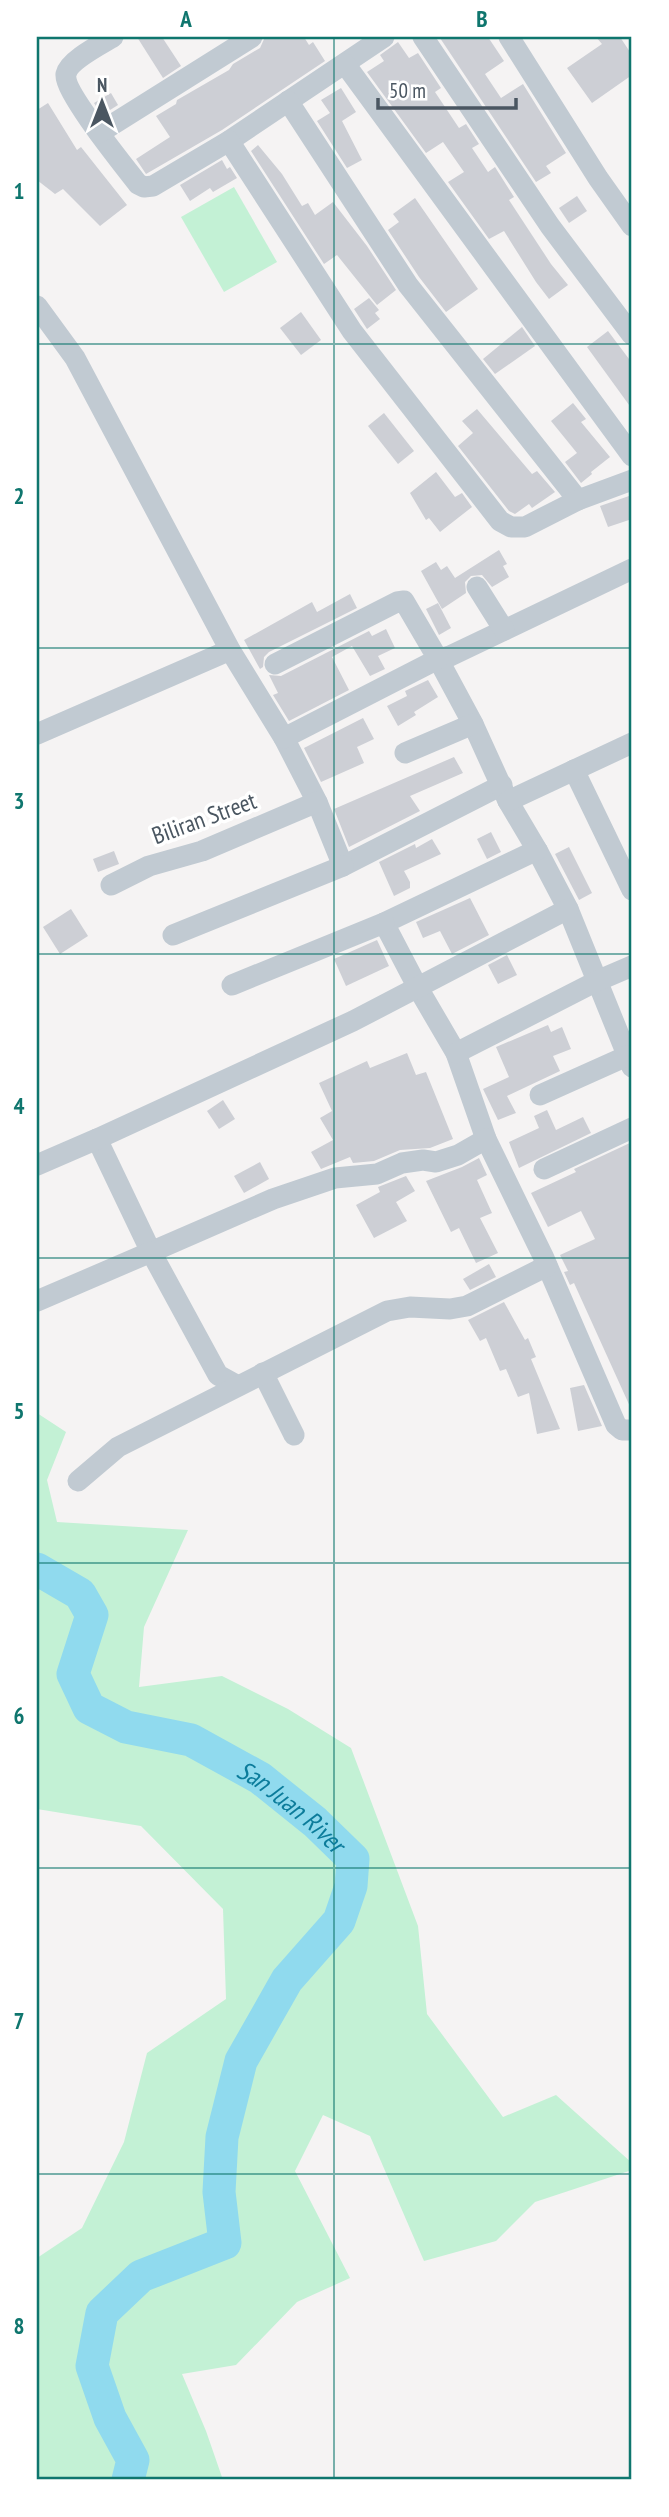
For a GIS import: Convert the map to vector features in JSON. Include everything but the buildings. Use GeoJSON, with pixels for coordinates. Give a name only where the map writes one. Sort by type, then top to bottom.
{"type":"FeatureCollection","features":[{"type":"Feature","properties":{"kind":"street"},"geometry":{"type":"LineString","coordinates":[[114,37],[71,64],[66,73],[67,84],[99,133],[138,184],[144,187],[153,186],[229,141],[384,37]]}},
{"type":"Feature","properties":{"kind":"street"},"geometry":{"type":"LineString","coordinates":[[99,133],[252,37]]}},
{"type":"Feature","properties":{"kind":"street"},"geometry":{"type":"LineString","coordinates":[[423,37],[550,226],[632,335]]}},
{"type":"Feature","properties":{"kind":"street"},"geometry":{"type":"LineString","coordinates":[[509,37],[629,216]]}},
{"type":"Feature","properties":{"kind":"street"},"geometry":{"type":"LineString","coordinates":[[345,64],[632,456]]}},
{"type":"Feature","properties":{"kind":"street"},"geometry":{"type":"LineString","coordinates":[[288,101],[408,285],[578,500]]}},
{"type":"Feature","properties":{"kind":"street"},"geometry":{"type":"LineString","coordinates":[[229,141],[352,331],[500,521],[511,527],[525,527],[578,500],[632,480]]}},
{"type":"Feature","properties":{"kind":"street"},"geometry":{"type":"LineString","coordinates":[[37,306],[75,358],[230,650],[284,738],[317,802],[343,866]]}},
{"type":"Feature","properties":{"kind":"street"},"geometry":{"type":"LineString","coordinates":[[284,738],[438,659],[450,656],[632,569]]}},
{"type":"Feature","properties":{"kind":"street"},"geometry":{"type":"LineString","coordinates":[[477,587],[504,629]]}},
{"type":"Feature","properties":{"kind":"street"},"geometry":{"type":"LineString","coordinates":[[275,664],[397,602],[404,601],[473,724],[505,793],[568,909],[629,1061],[540,1095]]}},
{"type":"Feature","properties":{"kind":"street"},"geometry":{"type":"LineString","coordinates":[[37,734],[230,650]]}},
{"type":"Feature","properties":{"kind":"street"},"geometry":{"type":"LineString","coordinates":[[405,753],[473,724]]}},
{"type":"Feature","properties":{"kind":"street"},"geometry":{"type":"LineString","coordinates":[[173,935],[343,866],[505,793],[574,770],[632,743]]}},
{"type":"Feature","properties":{"kind":"street"},"geometry":{"type":"LineString","coordinates":[[574,770],[632,890]]}},
{"type":"Feature","properties":{"kind":"street","name":"Biliran Street"},"geometry":{"type":"LineString","coordinates":[[110,885],[149,866],[202,851],[317,802]]}},
{"type":"Feature","properties":{"kind":"street"},"geometry":{"type":"LineString","coordinates":[[232,985],[384,923],[537,850]]}},
{"type":"Feature","properties":{"kind":"street"},"geometry":{"type":"LineString","coordinates":[[37,1164],[272,1060],[418,988],[568,909]]}},
{"type":"Feature","properties":{"kind":"street"},"geometry":{"type":"LineString","coordinates":[[384,923],[456,1053],[486,1139],[547,1266],[616,1425],[622,1430],[632,1430]]}},
{"type":"Feature","properties":{"kind":"street"},"geometry":{"type":"LineString","coordinates":[[456,1053],[597,981],[632,967]]}},
{"type":"Feature","properties":{"kind":"street"},"geometry":{"type":"LineString","coordinates":[[544,1169],[632,1129]]}},
{"type":"Feature","properties":{"kind":"street"},"geometry":{"type":"LineString","coordinates":[[97,1139],[151,1252],[218,1375],[238,1386]]}},
{"type":"Feature","properties":{"kind":"street"},"geometry":{"type":"LineString","coordinates":[[37,1301],[273,1199],[335,1178],[377,1174],[402,1163],[423,1160],[436,1162],[458,1155],[486,1139]]}},
{"type":"Feature","properties":{"kind":"street"},"geometry":{"type":"LineString","coordinates":[[78,1481],[118,1447],[387,1311],[410,1307],[450,1309],[467,1306],[547,1266]]}},
{"type":"Feature","properties":{"kind":"street"},"geometry":{"type":"LineString","coordinates":[[263,1373],[294,1435]]}},
{"type":"Feature","properties":{"kind":"green space"},"geometry":{"type":"Polygon","coordinates":[[[234,187],[277,262],[224,292],[181,217],[234,187]]]}},
{"type":"Feature","properties":{"kind":"green space"},"geometry":{"type":"Polygon","coordinates":[[[37,1413],[66,1432],[47,1480],[57,1522],[188,1530],[144,1627],[139,1687],[222,1676],[288,1709],[351,1748],[418,1926],[427,2014],[503,2117],[556,2095],[632,2163],[632,2170],[535,2202],[496,2241],[424,2261],[370,2136],[323,2115],[295,2171],[350,2278],[297,2302],[236,2365],[182,2374],[223,2480],[37,2480],[37,2258],[82,2228],[124,2142],[147,2053],[226,1999],[223,1909],[141,1826],[37,1809],[37,1413]]]}},
{"type":"Feature","properties":{"kind":"waterway","name":"San Juan River"},"geometry":{"type":"LineString","coordinates":[[37,1569],[80,1594],[92,1615],[73,1674],[89,1708],[126,1727],[191,1740],[260,1778],[315,1822],[353,1859],[351,1886],[339,1921],[287,1980],[241,2061],[222,2137],[219,2192],[225,2243],[141,2276],[102,2313],[92,2366],[110,2418],[133,2460],[128,2480]]}}]}
